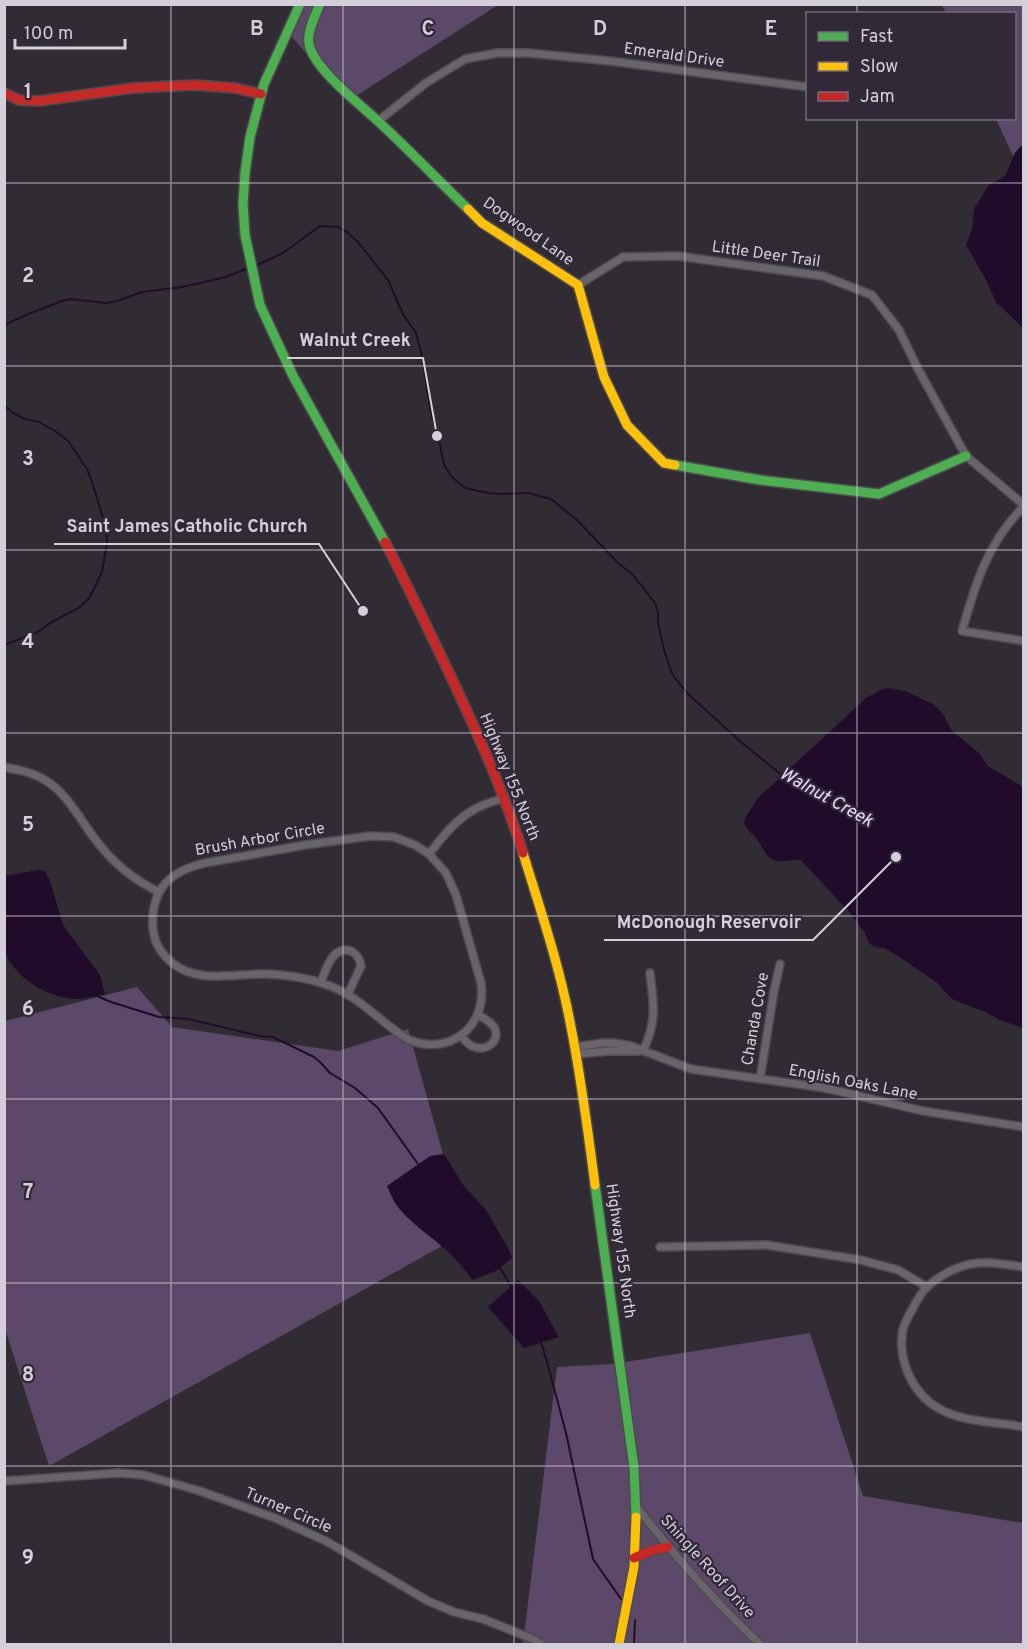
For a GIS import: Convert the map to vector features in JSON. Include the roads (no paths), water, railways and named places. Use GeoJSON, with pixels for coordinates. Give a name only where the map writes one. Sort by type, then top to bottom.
{"type":"FeatureCollection","features":[{"type":"Feature","properties":{"kind":"main road","name":"Highway 155 North"},"geometry":{"type":"LineString","coordinates":[[300,4],[261,94],[250,137],[243,204],[247,250],[260,305],[293,376],[400,570],[505,797],[565,994],[584,1102],[632,1447],[636,1506],[634,1558],[628,1604],[619,1644]]}},
{"type":"Feature","properties":{"kind":"main road","name":"Dogwood Lane"},"geometry":{"type":"LineString","coordinates":[[320,4],[309,33],[309,46],[317,62],[355,102],[378,121],[482,223],[578,285],[604,377],[627,425],[664,463],[760,480],[879,494],[966,456]]}},
{"type":"Feature","properties":{"kind":"main road"},"geometry":{"type":"LineString","coordinates":[[4,93],[23,100],[43,100],[183,84],[221,86],[261,94]]}},
{"type":"Feature","properties":{"kind":"main road"},"geometry":{"type":"LineString","coordinates":[[634,1558],[668,1547]]}},
{"type":"Feature","properties":{"kind":"street","name":"Emerald Drive"},"geometry":{"type":"LineString","coordinates":[[378,121],[426,83],[465,59],[496,53],[529,53],[610,61],[806,87]]}},
{"type":"Feature","properties":{"kind":"street","name":"Little Deer Trail"},"geometry":{"type":"LineString","coordinates":[[578,285],[623,257],[678,256],[823,276],[872,295],[899,330],[966,456],[1023,506]]}},
{"type":"Feature","properties":{"kind":"street"},"geometry":{"type":"LineString","coordinates":[[1023,506],[1001,532],[985,560],[962,631],[1023,641]]}},
{"type":"Feature","properties":{"kind":"street"},"geometry":{"type":"LineString","coordinates":[[4,767],[33,774],[50,783],[60,792],[95,840],[109,855],[134,877],[159,892],[153,920],[155,940],[167,959],[182,970],[196,975],[283,975],[321,982],[348,994],[414,1042],[433,1044],[448,1041],[470,1028],[478,1015],[490,1022],[496,1035],[493,1043],[487,1047],[475,1048],[461,1035]]}},
{"type":"Feature","properties":{"kind":"street"},"geometry":{"type":"LineString","coordinates":[[429,854],[448,830],[463,817],[479,807],[505,797]]}},
{"type":"Feature","properties":{"kind":"street","name":"Brush Arbor Circle"},"geometry":{"type":"LineString","coordinates":[[159,892],[171,878],[194,866],[305,845],[370,836],[401,839],[429,854],[446,873],[456,895],[481,983],[478,1015]]}},
{"type":"Feature","properties":{"kind":"street"},"geometry":{"type":"LineString","coordinates":[[321,982],[335,954],[351,951],[359,959],[361,966],[348,994]]}},
{"type":"Feature","properties":{"kind":"street","name":"Chanda Cove"},"geometry":{"type":"LineString","coordinates":[[760,1079],[780,964]]}},
{"type":"Feature","properties":{"kind":"street"},"geometry":{"type":"LineString","coordinates":[[643,1051],[652,1031],[654,1018],[650,973]]}},
{"type":"Feature","properties":{"kind":"street","name":"English Oaks Lane"},"geometry":{"type":"LineString","coordinates":[[575,1050],[643,1051],[690,1068],[839,1091],[923,1111],[1023,1127]]}},
{"type":"Feature","properties":{"kind":"street"},"geometry":{"type":"LineString","coordinates":[[660,1247],[767,1245],[861,1260],[898,1270],[927,1287]]}},
{"type":"Feature","properties":{"kind":"street"},"geometry":{"type":"LineString","coordinates":[[1023,1267],[987,1263],[970,1264],[940,1277],[920,1295],[903,1330],[902,1346],[904,1363],[910,1378],[919,1392],[935,1407],[961,1417],[1023,1427]]}},
{"type":"Feature","properties":{"kind":"street","name":"Turner Circle"},"geometry":{"type":"LineString","coordinates":[[4,1481],[119,1473],[144,1475],[200,1491],[275,1518],[326,1541],[428,1601],[454,1612],[483,1619],[541,1644]]}},
{"type":"Feature","properties":{"kind":"street","name":"Shingle Roof Drive"},"geometry":{"type":"LineString","coordinates":[[636,1506],[668,1547],[716,1601],[760,1644]]}},
{"type":"Feature","properties":{"kind":"water"},"geometry":{"type":"Polygon","coordinates":[[[1023,146],[1023,328],[996,302],[966,245],[972,229],[974,209],[989,185],[1005,176],[1015,153],[1023,146]]]}},
{"type":"Feature","properties":{"kind":"water"},"geometry":{"type":"Polygon","coordinates":[[[888,688],[905,691],[933,704],[943,714],[952,731],[979,753],[988,766],[1023,787],[1023,1028],[952,999],[936,982],[901,958],[884,948],[874,947],[850,913],[801,860],[773,860],[766,854],[744,823],[759,797],[866,698],[888,688]]]}},
{"type":"Feature","properties":{"kind":"water"},"geometry":{"type":"Polygon","coordinates":[[[38,870],[45,871],[63,925],[100,975],[105,994],[81,999],[57,996],[25,979],[9,960],[4,950],[5,876],[38,870]]]}},
{"type":"Feature","properties":{"kind":"water"},"geometry":{"type":"Polygon","coordinates":[[[444,1154],[464,1186],[486,1210],[512,1258],[496,1271],[472,1280],[454,1258],[401,1210],[387,1186],[430,1156],[444,1154]]]}},
{"type":"Feature","properties":{"kind":"water"},"geometry":{"type":"Polygon","coordinates":[[[518,1280],[539,1301],[559,1337],[524,1348],[488,1307],[518,1280]]]}},
{"type":"Feature","properties":{"kind":"waterway","name":"Walnut Creek"},"geometry":{"type":"LineString","coordinates":[[255,266],[283,253],[320,226],[338,227],[358,242],[388,280],[403,314],[416,333],[431,412],[444,465],[451,476],[465,488],[488,493],[528,493],[551,499],[577,520],[618,563],[633,575],[655,603],[664,650],[671,671],[687,693],[783,776]]}},
{"type":"Feature","properties":{"kind":"waterway","name":"Walnut Creek"},"geometry":{"type":"LineString","coordinates":[[4,325],[70,299],[107,303],[142,292],[182,287],[222,278],[250,268]]}},
{"type":"Feature","properties":{"kind":"waterway","name":"Walnut Creek"},"geometry":{"type":"LineString","coordinates":[[4,405],[13,413],[39,422],[68,441],[87,469],[106,528],[107,543],[102,572],[90,597],[80,607],[38,632],[4,645]]}},
{"type":"Feature","properties":{"kind":"waterway"},"geometry":{"type":"LineString","coordinates":[[97,996],[159,1017],[188,1019],[273,1037],[314,1057],[330,1073],[355,1088],[378,1108],[418,1164]]}},
{"type":"Feature","properties":{"kind":"waterway"},"geometry":{"type":"LineString","coordinates":[[500,1268],[511,1286]]}},
{"type":"Feature","properties":{"kind":"waterway"},"geometry":{"type":"LineString","coordinates":[[541,1343],[566,1433],[593,1559],[621,1599]]}},
{"type":"Feature","properties":{"kind":"waterway"},"geometry":{"type":"LineString","coordinates":[[634,1644],[635,1620]]}},
{"type":"Feature","properties":{"kind":"place","name":"Walnut Creek"},"geometry":{"type":"Point","coordinates":[437,436]}},
{"type":"Feature","properties":{"kind":"place","name":"Saint James Catholic Church"},"geometry":{"type":"Point","coordinates":[363,611]}},
{"type":"Feature","properties":{"kind":"place","name":"McDonough Reservoir"},"geometry":{"type":"Point","coordinates":[896,857]}}]}
